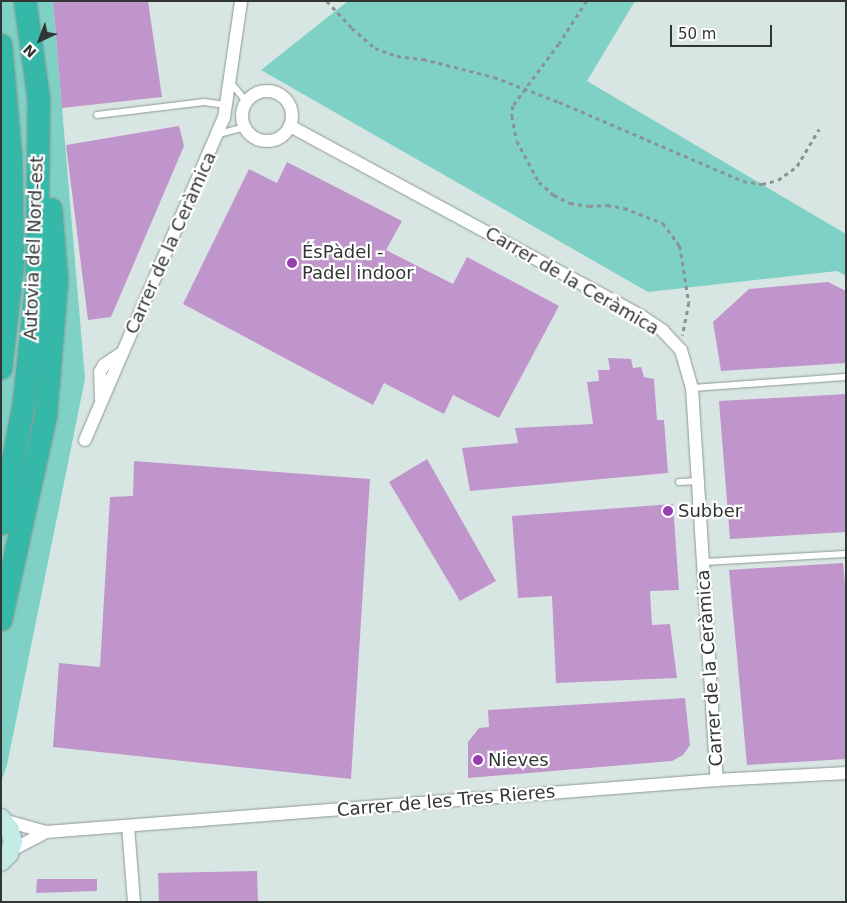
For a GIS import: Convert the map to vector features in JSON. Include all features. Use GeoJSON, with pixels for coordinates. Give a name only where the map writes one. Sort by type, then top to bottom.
{"type":"FeatureCollection","features":[{"type":"Feature","properties":{"kind":"highway","name":"Autovia del Nord-est"},"geometry":{"type":"LineString","coordinates":[[1,524],[24,403],[36,300],[39,100],[25,1]]}},
{"type":"Feature","properties":{"kind":"highway","name":"Autovia del Nord-est"},"geometry":{"type":"LineString","coordinates":[[1,45],[11,158],[13,263],[1,368]]}},
{"type":"Feature","properties":{"kind":"highway"},"geometry":{"type":"LineString","coordinates":[[1,620],[46,415],[55,300],[56,280],[45,127],[39,100]]}},
{"type":"Feature","properties":{"kind":"main road"},"geometry":{"type":"LineString","coordinates":[[2,819],[12,836],[6,856]]}},
{"type":"Feature","properties":{"kind":"street"},"geometry":{"type":"LineString","coordinates":[[219,134],[228,105],[241,1]]}},
{"type":"Feature","properties":{"kind":"street"},"geometry":{"type":"LineString","coordinates":[[267,91],[282,97],[291,110],[290,126],[286,133],[272,141],[256,138],[245,127],[242,114],[252,96],[267,91]]}},
{"type":"Feature","properties":{"kind":"street","name":"Carrer de la Ceràmica"},"geometry":{"type":"LineString","coordinates":[[290,126],[641,316],[663,331],[681,350],[692,388],[717,780]]}},
{"type":"Feature","properties":{"kind":"street","name":"Carrer de la Ceràmica"},"geometry":{"type":"LineString","coordinates":[[85,440],[219,134]]}},
{"type":"Feature","properties":{"kind":"street","name":"Carrer de les Tres Rieres"},"geometry":{"type":"LineString","coordinates":[[2,819],[46,832],[717,780],[846,773]]}},
{"type":"Feature","properties":{"kind":"street"},"geometry":{"type":"LineString","coordinates":[[128,826],[134,902]]}},
{"type":"Feature","properties":{"kind":"street","name":"Carrer de les Tres Rieres"},"geometry":{"type":"LineString","coordinates":[[6,856],[46,832]]}},
{"type":"Feature","properties":{"kind":"lane"},"geometry":{"type":"LineString","coordinates":[[230,82],[247,102]]}},
{"type":"Feature","properties":{"kind":"lane"},"geometry":{"type":"LineString","coordinates":[[97,115],[204,102],[228,105]]}},
{"type":"Feature","properties":{"kind":"lane","name":"Carrer de la Ceràmica"},"geometry":{"type":"LineString","coordinates":[[219,134],[245,127]]}},
{"type":"Feature","properties":{"kind":"lane"},"geometry":{"type":"LineString","coordinates":[[692,388],[846,377]]}},
{"type":"Feature","properties":{"kind":"lane"},"geometry":{"type":"LineString","coordinates":[[679,482],[698,481]]}},
{"type":"Feature","properties":{"kind":"lane"},"geometry":{"type":"LineString","coordinates":[[703,562],[846,554]]}},
{"type":"Feature","properties":{"kind":"path"},"geometry":{"type":"LineString","coordinates":[[327,1],[352,28],[375,48],[397,56],[423,59],[494,77],[559,102],[744,181],[762,184],[778,180],[797,166],[819,129]]}},
{"type":"Feature","properties":{"kind":"path"},"geometry":{"type":"LineString","coordinates":[[588,1],[514,106],[512,116],[517,141],[539,182],[554,195],[570,203],[624,208],[663,223],[680,246],[689,303],[681,350]]}},
{"type":"Feature","properties":{"kind":"green space"},"geometry":{"type":"Polygon","coordinates":[[[1,1],[53,1],[85,379],[7,765],[1,782],[1,1]]]}},
{"type":"Feature","properties":{"kind":"green space"},"geometry":{"type":"Polygon","coordinates":[[[348,1],[635,1],[587,81],[846,234],[846,276],[837,271],[648,292],[261,70],[348,1]]]}},
{"type":"Feature","properties":{"kind":"building"},"geometry":{"type":"Polygon","coordinates":[[[53,1],[148,1],[162,97],[62,108],[53,1]]]}},
{"type":"Feature","properties":{"kind":"building"},"geometry":{"type":"Polygon","coordinates":[[[179,126],[184,146],[111,317],[88,320],[66,145],[179,126]]]}},
{"type":"Feature","properties":{"kind":"building"},"geometry":{"type":"Polygon","coordinates":[[[287,162],[402,221],[386,250],[453,284],[467,257],[559,306],[499,418],[453,395],[444,414],[384,383],[373,405],[183,304],[249,169],[277,183],[287,162]]]}},
{"type":"Feature","properties":{"kind":"building"},"geometry":{"type":"Polygon","coordinates":[[[828,282],[846,291],[846,363],[721,371],[713,322],[749,289],[828,282]]]}},
{"type":"Feature","properties":{"kind":"building"},"geometry":{"type":"Polygon","coordinates":[[[608,358],[631,359],[633,368],[641,367],[644,377],[654,379],[657,420],[664,420],[668,473],[470,491],[462,448],[518,443],[515,428],[593,424],[587,382],[599,381],[598,370],[610,370],[608,358]]]}},
{"type":"Feature","properties":{"kind":"building"},"geometry":{"type":"Polygon","coordinates":[[[846,394],[846,532],[730,539],[719,401],[846,394]]]}},
{"type":"Feature","properties":{"kind":"building"},"geometry":{"type":"Polygon","coordinates":[[[427,459],[496,581],[460,601],[389,482],[427,459]]]}},
{"type":"Feature","properties":{"kind":"building"},"geometry":{"type":"Polygon","coordinates":[[[134,461],[370,479],[351,779],[53,747],[59,663],[100,667],[110,497],[133,496],[134,461]]]}},
{"type":"Feature","properties":{"kind":"building"},"geometry":{"type":"Polygon","coordinates":[[[673,504],[679,590],[650,591],[652,625],[670,624],[677,678],[556,683],[552,596],[518,598],[512,516],[673,504]]]}},
{"type":"Feature","properties":{"kind":"building"},"geometry":{"type":"Polygon","coordinates":[[[843,563],[846,594],[846,759],[747,765],[729,570],[843,563]]]}},
{"type":"Feature","properties":{"kind":"building"},"geometry":{"type":"Polygon","coordinates":[[[685,698],[690,745],[683,755],[672,761],[468,778],[468,742],[479,728],[489,727],[488,710],[685,698]]]}},
{"type":"Feature","properties":{"kind":"building"},"geometry":{"type":"Polygon","coordinates":[[[257,871],[258,902],[159,902],[158,873],[257,871]]]}},
{"type":"Feature","properties":{"kind":"building"},"geometry":{"type":"Polygon","coordinates":[[[37,879],[97,879],[97,891],[36,893],[37,879]]]}},
{"type":"Feature","properties":{"kind":"place","name":"ÉsPàdel - Padel indoor"},"geometry":{"type":"Point","coordinates":[292,263]}},
{"type":"Feature","properties":{"kind":"place","name":"Subber"},"geometry":{"type":"Point","coordinates":[668,511]}},
{"type":"Feature","properties":{"kind":"place","name":"Nieves"},"geometry":{"type":"Point","coordinates":[478,760]}}]}
